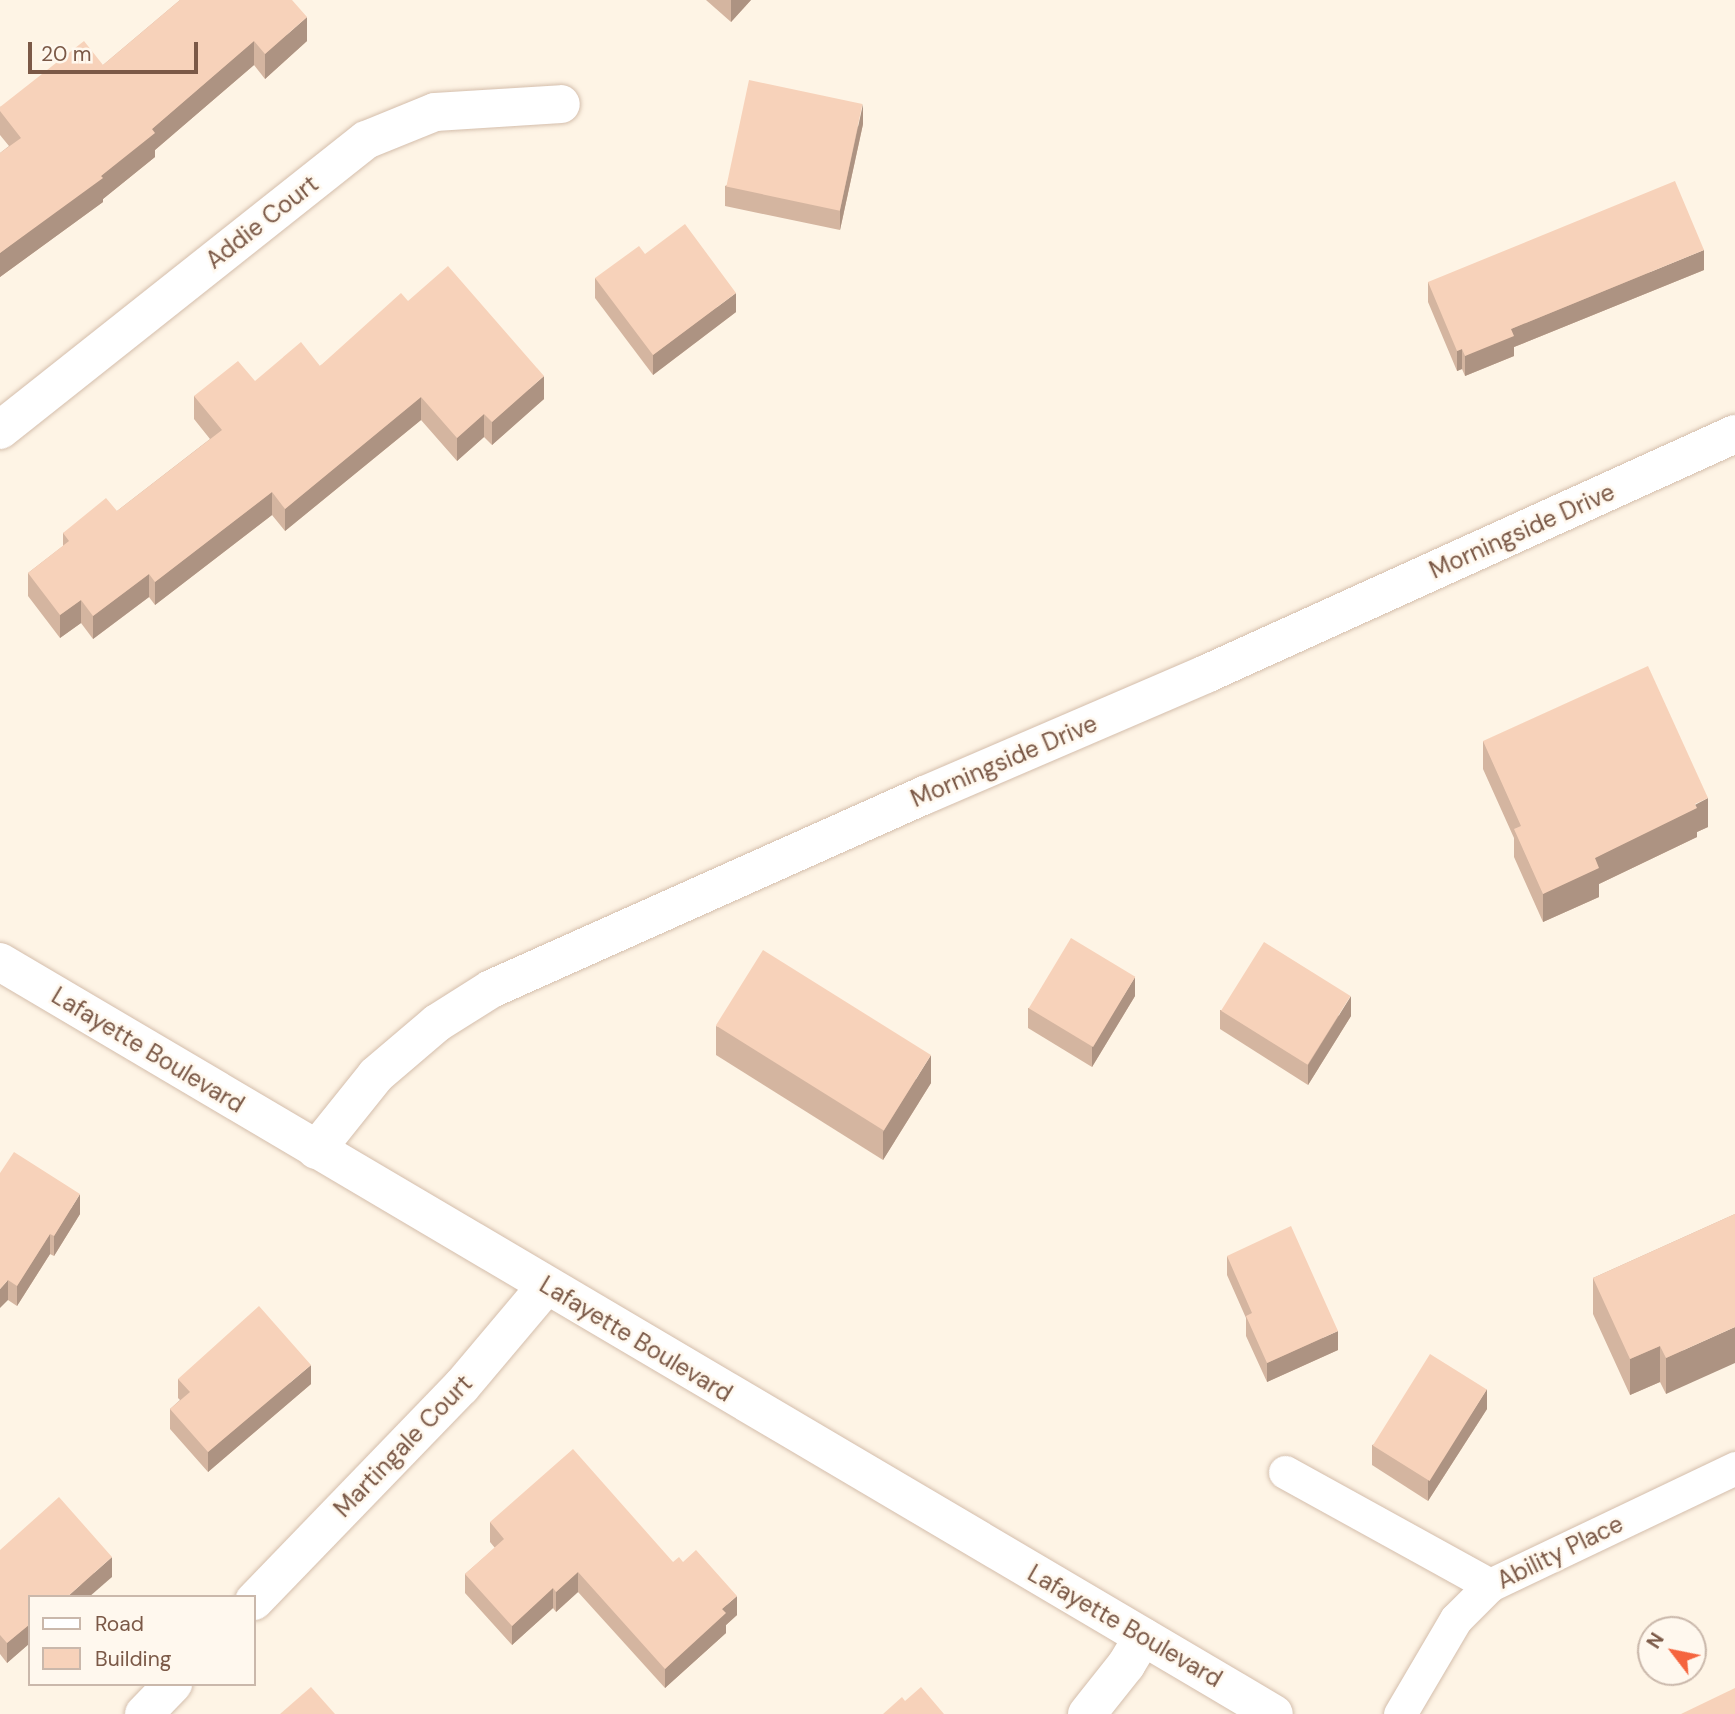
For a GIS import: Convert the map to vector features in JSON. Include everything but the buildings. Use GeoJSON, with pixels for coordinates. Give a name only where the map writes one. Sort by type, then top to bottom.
{"type":"FeatureCollection","features":[{"type":"Feature","properties":{"kind":"street","name":"Addie Court"},"geometry":{"type":"LineString","coordinates":[[0,430],[366,140],[435,112],[561,104]]}},
{"type":"Feature","properties":{"kind":"street","name":"Morningside Drive"},"geometry":{"type":"LineString","coordinates":[[316,1150],[376,1075],[437,1023],[491,989],[912,800],[1206,674],[1735,435]]}},
{"type":"Feature","properties":{"kind":"street","name":"Lafayette Boulevard"},"geometry":{"type":"LineString","coordinates":[[0,962],[1274,1714]]}},
{"type":"Feature","properties":{"kind":"street","name":"Martingale Court"},"geometry":{"type":"LineString","coordinates":[[256,1599],[461,1387],[547,1286]]}},
{"type":"Feature","properties":{"kind":"street"},"geometry":{"type":"LineString","coordinates":[[1087,1714],[1126,1665],[1143,1637]]}},
{"type":"Feature","properties":{"kind":"street"},"geometry":{"type":"LineString","coordinates":[[144,1714],[171,1686]]}},
{"type":"Feature","properties":{"kind":"lane","name":"Ability Place"},"geometry":{"type":"LineString","coordinates":[[1400,1714],[1456,1619],[1490,1586],[1735,1468]]}},
{"type":"Feature","properties":{"kind":"lane"},"geometry":{"type":"LineString","coordinates":[[1285,1472],[1490,1586]]}}]}
